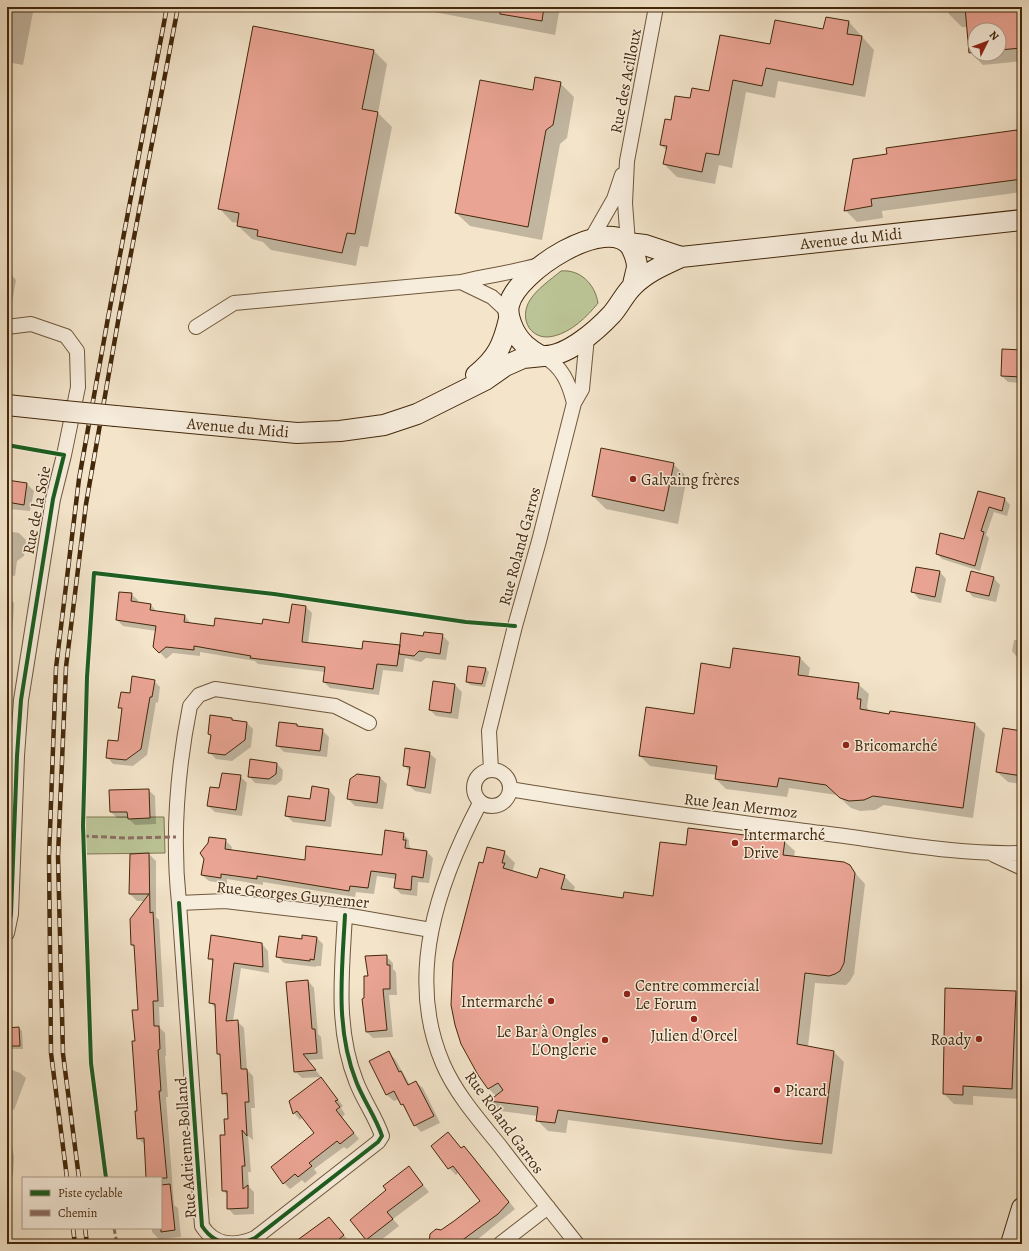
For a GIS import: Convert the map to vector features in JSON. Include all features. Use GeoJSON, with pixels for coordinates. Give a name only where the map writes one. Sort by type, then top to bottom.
{"type":"FeatureCollection","features":[{"type":"Feature","properties":{"kind":"main road","name":"Avenue du Midi"},"geometry":{"type":"LineString","coordinates":[[633,285],[659,268],[680,257],[1022,220]]}},
{"type":"Feature","properties":{"kind":"main road"},"geometry":{"type":"LineString","coordinates":[[611,237],[628,243],[634,253],[637,266],[633,285],[613,313],[587,337],[558,353],[543,356],[532,351],[518,339],[509,315],[509,304],[519,287],[543,263],[571,247],[590,241],[611,237]]}},
{"type":"Feature","properties":{"kind":"main road","name":"Avenue du Midi"},"geometry":{"type":"LineString","coordinates":[[628,243],[645,245],[680,257]]}},
{"type":"Feature","properties":{"kind":"main road","name":"Avenue du Midi"},"geometry":{"type":"LineString","coordinates":[[461,391],[496,354],[503,342],[509,315]]}},
{"type":"Feature","properties":{"kind":"main road","name":"Avenue du Midi"},"geometry":{"type":"LineString","coordinates":[[7,405],[297,432],[340,431],[384,425],[417,414],[523,358],[543,356]]}},
{"type":"Feature","properties":{"kind":"main road"},"geometry":{"type":"LineString","coordinates":[[1011,1244],[1022,1208]]}},
{"type":"Feature","properties":{"kind":"street","name":"Rue des Acilloux"},"geometry":{"type":"LineString","coordinates":[[590,241],[614,200],[627,161],[656,7]]}},
{"type":"Feature","properties":{"kind":"street","name":"Rue des Acilloux"},"geometry":{"type":"LineString","coordinates":[[627,161],[625,203],[628,243]]}},
{"type":"Feature","properties":{"kind":"street"},"geometry":{"type":"LineString","coordinates":[[196,327],[234,303],[461,282],[487,275],[517,272],[543,263]]}},
{"type":"Feature","properties":{"kind":"street"},"geometry":{"type":"LineString","coordinates":[[461,282],[492,297],[509,315]]}},
{"type":"Feature","properties":{"kind":"street","name":"Rue de la Soie"},"geometry":{"type":"LineString","coordinates":[[7,327],[31,324],[66,336],[77,351],[78,386],[64,455],[53,499],[21,700],[17,756],[11,914],[7,933]]}},
{"type":"Feature","properties":{"kind":"street","name":"Rue Roland Garros"},"geometry":{"type":"LineString","coordinates":[[491,770],[489,731],[574,403],[582,389],[587,337]]}},
{"type":"Feature","properties":{"kind":"street"},"geometry":{"type":"LineString","coordinates":[[543,356],[553,361],[560,369],[570,388],[574,403]]}},
{"type":"Feature","properties":{"kind":"street"},"geometry":{"type":"LineString","coordinates":[[179,903],[176,876],[176,801],[190,706],[199,695],[215,689],[335,706],[369,723]]}},
{"type":"Feature","properties":{"kind":"street"},"geometry":{"type":"LineString","coordinates":[[491,770],[498,771],[505,775],[509,782],[510,789],[508,797],[503,803],[496,806],[488,806],[480,803],[475,796],[473,787],[476,779],[482,772],[491,770]]}},
{"type":"Feature","properties":{"kind":"street","name":"Rue Jean Mermoz"},"geometry":{"type":"LineString","coordinates":[[510,789],[619,807],[991,854],[1022,853]]}},
{"type":"Feature","properties":{"kind":"street","name":"Rue Roland Garros"},"geometry":{"type":"LineString","coordinates":[[480,803],[460,841],[440,897],[431,930],[426,978],[430,1027],[444,1064],[467,1105],[577,1244]]}},
{"type":"Feature","properties":{"kind":"street","name":"Rue Jean Mermoz"},"geometry":{"type":"LineString","coordinates":[[991,854],[1022,868]]}},
{"type":"Feature","properties":{"kind":"street","name":"Rue Georges Guynemer"},"geometry":{"type":"LineString","coordinates":[[179,903],[225,901],[345,915],[431,930]]}},
{"type":"Feature","properties":{"kind":"street","name":"Rue Adrienne Bolland"},"geometry":{"type":"LineString","coordinates":[[179,903],[202,1226],[208,1236],[217,1241],[242,1244],[261,1233],[378,1142],[382,1136],[356,1080],[345,1041],[340,995],[345,915]]}},
{"type":"Feature","properties":{"kind":"street"},"geometry":{"type":"LineString","coordinates":[[500,1244],[548,1207]]}},
{"type":"Feature","properties":{"kind":"green space"},"geometry":{"type":"Polygon","coordinates":[[[561,271],[574,272],[586,279],[594,290],[598,303],[584,319],[566,331],[554,336],[539,336],[533,332],[526,321],[525,314],[527,307],[536,292],[561,271]]]}},
{"type":"Feature","properties":{"kind":"green space"},"geometry":{"type":"Polygon","coordinates":[[[83,817],[164,817],[165,853],[84,854],[83,817]]]}},
{"type":"Feature","properties":{"kind":"building"},"geometry":{"type":"Polygon","coordinates":[[[500,7],[544,7],[542,21],[500,14],[500,7]]]}},
{"type":"Feature","properties":{"kind":"building"},"geometry":{"type":"Polygon","coordinates":[[[965,7],[1022,7],[1022,48],[1007,49],[1007,22],[967,22],[967,30],[965,7]]]}},
{"type":"Feature","properties":{"kind":"building"},"geometry":{"type":"Polygon","coordinates":[[[826,17],[849,21],[847,34],[862,36],[853,85],[766,68],[762,86],[733,80],[719,155],[706,153],[702,172],[663,164],[667,146],[660,145],[665,119],[671,120],[675,96],[690,98],[692,88],[709,91],[720,35],[770,44],[775,20],[823,29],[826,17]]]}},
{"type":"Feature","properties":{"kind":"building"},"geometry":{"type":"Polygon","coordinates":[[[253,26],[374,50],[362,109],[378,112],[355,234],[347,233],[342,253],[257,236],[258,230],[237,226],[239,213],[218,209],[253,26]]]}},
{"type":"Feature","properties":{"kind":"building"},"geometry":{"type":"Polygon","coordinates":[[[535,77],[561,82],[553,125],[546,130],[528,227],[455,213],[480,80],[533,90],[535,77]]]}},
{"type":"Feature","properties":{"kind":"building"},"geometry":{"type":"Polygon","coordinates":[[[1017,130],[1022,160],[1022,179],[871,199],[872,206],[844,211],[853,159],[887,154],[886,148],[1017,130]]]}},
{"type":"Feature","properties":{"kind":"building"},"geometry":{"type":"Polygon","coordinates":[[[1002,349],[1022,350],[1022,377],[1001,376],[1002,349]]]}},
{"type":"Feature","properties":{"kind":"building","name":"Galvaing frères"},"geometry":{"type":"Polygon","coordinates":[[[601,448],[674,463],[664,511],[592,496],[601,448]]]}},
{"type":"Feature","properties":{"kind":"building"},"geometry":{"type":"Polygon","coordinates":[[[7,480],[27,483],[24,505],[7,502],[7,480]]]}},
{"type":"Feature","properties":{"kind":"building"},"geometry":{"type":"Polygon","coordinates":[[[978,491],[1005,498],[1002,511],[989,507],[981,531],[984,532],[975,566],[936,554],[940,533],[964,539],[978,491]]]}},
{"type":"Feature","properties":{"kind":"building"},"geometry":{"type":"Polygon","coordinates":[[[916,567],[940,571],[935,597],[911,592],[916,567]]]}},
{"type":"Feature","properties":{"kind":"building"},"geometry":{"type":"Polygon","coordinates":[[[971,571],[994,577],[989,596],[966,591],[971,571]]]}},
{"type":"Feature","properties":{"kind":"building"},"geometry":{"type":"Polygon","coordinates":[[[119,592],[132,593],[131,601],[151,604],[150,610],[185,615],[184,622],[214,626],[215,618],[262,624],[263,619],[289,623],[292,604],[306,606],[302,642],[362,649],[363,641],[400,645],[397,666],[377,664],[373,689],[323,682],[325,667],[250,658],[251,656],[194,646],[194,650],[166,647],[159,653],[153,647],[156,626],[116,620],[119,592]]]}},
{"type":"Feature","properties":{"kind":"building"},"geometry":{"type":"Polygon","coordinates":[[[424,632],[443,634],[440,654],[419,651],[414,656],[399,654],[401,633],[423,636],[424,632]]]}},
{"type":"Feature","properties":{"kind":"building","name":"Bricomarché"},"geometry":{"type":"Polygon","coordinates":[[[733,648],[800,657],[798,675],[859,683],[857,699],[861,699],[860,709],[889,714],[890,711],[975,723],[963,808],[873,796],[864,800],[849,801],[840,798],[826,785],[779,778],[777,787],[715,779],[717,766],[639,756],[646,707],[694,714],[701,663],[730,668],[733,648]]]}},
{"type":"Feature","properties":{"kind":"building"},"geometry":{"type":"Polygon","coordinates":[[[468,666],[486,668],[482,684],[466,682],[468,666]]]}},
{"type":"Feature","properties":{"kind":"building"},"geometry":{"type":"Polygon","coordinates":[[[132,676],[155,680],[152,697],[150,697],[141,749],[126,760],[106,758],[108,740],[118,741],[122,708],[118,708],[121,692],[130,693],[132,676]]]}},
{"type":"Feature","properties":{"kind":"building"},"geometry":{"type":"Polygon","coordinates":[[[433,681],[455,684],[451,713],[429,710],[433,681]]]}},
{"type":"Feature","properties":{"kind":"building"},"geometry":{"type":"Polygon","coordinates":[[[210,715],[247,722],[245,740],[225,755],[208,753],[211,735],[208,734],[210,715]]]}},
{"type":"Feature","properties":{"kind":"building"},"geometry":{"type":"Polygon","coordinates":[[[279,722],[323,729],[320,751],[276,746],[279,722]]]}},
{"type":"Feature","properties":{"kind":"building"},"geometry":{"type":"Polygon","coordinates":[[[1003,728],[1022,731],[1022,776],[996,772],[1003,728]]]}},
{"type":"Feature","properties":{"kind":"building"},"geometry":{"type":"Polygon","coordinates":[[[405,748],[430,752],[425,788],[407,785],[410,767],[403,766],[405,748]]]}},
{"type":"Feature","properties":{"kind":"building"},"geometry":{"type":"Polygon","coordinates":[[[250,759],[277,763],[276,774],[269,779],[248,777],[250,759]]]}},
{"type":"Feature","properties":{"kind":"building"},"geometry":{"type":"Polygon","coordinates":[[[222,773],[241,775],[236,810],[207,806],[210,787],[219,788],[222,773]]]}},
{"type":"Feature","properties":{"kind":"building"},"geometry":{"type":"Polygon","coordinates":[[[357,774],[380,777],[377,803],[347,799],[350,779],[357,774]]]}},
{"type":"Feature","properties":{"kind":"building"},"geometry":{"type":"Polygon","coordinates":[[[312,786],[329,789],[325,821],[285,816],[288,796],[310,799],[312,786]]]}},
{"type":"Feature","properties":{"kind":"building"},"geometry":{"type":"Polygon","coordinates":[[[149,789],[150,818],[128,819],[127,812],[110,812],[109,790],[149,789]]]}},
{"type":"Feature","properties":{"kind":"building","name":"Centre commercial Le Forum"},"geometry":{"type":"Polygon","coordinates":[[[688,828],[785,840],[783,855],[844,862],[850,865],[855,873],[844,963],[840,971],[829,976],[805,973],[797,1044],[834,1051],[822,1144],[558,1110],[555,1123],[536,1121],[538,1107],[489,1101],[503,1090],[498,1083],[488,1089],[478,1075],[461,1044],[451,1005],[453,962],[479,862],[483,863],[487,847],[505,851],[502,863],[505,863],[503,868],[537,878],[540,868],[565,875],[561,889],[623,898],[624,892],[653,896],[660,842],[686,845],[688,828]]]}},
{"type":"Feature","properties":{"kind":"building"},"geometry":{"type":"Polygon","coordinates":[[[385,830],[404,833],[403,840],[406,840],[405,848],[427,851],[423,878],[412,876],[411,890],[394,888],[396,874],[371,871],[368,888],[350,886],[349,891],[257,876],[257,879],[221,874],[221,878],[201,875],[204,859],[200,853],[208,843],[209,837],[226,839],[225,849],[305,860],[306,846],[382,855],[385,830]]]}},
{"type":"Feature","properties":{"kind":"building"},"geometry":{"type":"Polygon","coordinates":[[[149,853],[150,913],[153,912],[158,1001],[153,1001],[154,1026],[159,1026],[160,1049],[158,1050],[161,1091],[159,1091],[167,1178],[146,1177],[144,1138],[137,1139],[135,1111],[137,1111],[132,1041],[135,1041],[132,1010],[138,1010],[134,945],[131,945],[130,919],[149,894],[129,894],[130,854],[149,853]]]}},
{"type":"Feature","properties":{"kind":"building"},"geometry":{"type":"Polygon","coordinates":[[[211,935],[262,943],[263,967],[234,963],[226,1021],[238,1020],[241,1069],[247,1069],[249,1102],[245,1102],[247,1136],[242,1130],[245,1166],[242,1166],[243,1189],[248,1185],[248,1208],[227,1209],[227,1191],[222,1191],[220,1135],[225,1135],[224,1119],[228,1119],[227,1093],[222,1094],[220,1054],[217,1054],[215,1004],[209,1003],[213,959],[208,959],[211,935]]]}},
{"type":"Feature","properties":{"kind":"building"},"geometry":{"type":"Polygon","coordinates":[[[302,935],[317,937],[314,960],[310,959],[310,961],[276,957],[279,936],[302,939],[302,935]]]}},
{"type":"Feature","properties":{"kind":"building"},"geometry":{"type":"Polygon","coordinates":[[[387,955],[387,965],[390,965],[390,989],[383,989],[387,1030],[366,1032],[362,999],[364,998],[364,976],[368,976],[365,956],[387,955]]]}},
{"type":"Feature","properties":{"kind":"building"},"geometry":{"type":"Polygon","coordinates":[[[308,980],[312,1029],[315,1029],[317,1053],[303,1054],[316,1070],[294,1072],[286,982],[308,980]]]}},
{"type":"Feature","properties":{"kind":"building","name":"Roady"},"geometry":{"type":"Polygon","coordinates":[[[945,988],[1016,991],[1012,1089],[963,1086],[963,1095],[943,1094],[945,988]]]}},
{"type":"Feature","properties":{"kind":"building"},"geometry":{"type":"Polygon","coordinates":[[[19,1027],[20,1046],[7,1046],[7,1028],[19,1027]]]}},
{"type":"Feature","properties":{"kind":"building"},"geometry":{"type":"Polygon","coordinates":[[[389,1051],[399,1072],[401,1071],[408,1085],[416,1081],[434,1116],[414,1126],[403,1104],[401,1105],[394,1091],[386,1095],[369,1061],[389,1051]]]}},
{"type":"Feature","properties":{"kind":"building"},"geometry":{"type":"Polygon","coordinates":[[[321,1077],[338,1100],[335,1101],[340,1107],[336,1110],[354,1133],[340,1144],[337,1141],[309,1163],[312,1166],[298,1177],[295,1174],[283,1184],[271,1167],[314,1133],[297,1111],[293,1114],[289,1101],[321,1077]]]}},
{"type":"Feature","properties":{"kind":"building"},"geometry":{"type":"Polygon","coordinates":[[[448,1132],[461,1148],[464,1146],[509,1202],[498,1214],[457,1244],[429,1244],[430,1234],[436,1229],[441,1230],[480,1201],[453,1166],[448,1169],[431,1146],[448,1132]]]}},
{"type":"Feature","properties":{"kind":"building"},"geometry":{"type":"Polygon","coordinates":[[[409,1166],[423,1185],[387,1212],[393,1219],[366,1240],[350,1220],[386,1190],[383,1186],[409,1166]]]}},
{"type":"Feature","properties":{"kind":"building"},"geometry":{"type":"Polygon","coordinates":[[[170,1184],[175,1230],[161,1232],[162,1229],[162,1185],[170,1184]]]}},
{"type":"Feature","properties":{"kind":"building"},"geometry":{"type":"Polygon","coordinates":[[[329,1217],[344,1235],[333,1244],[292,1244],[329,1217]]]}},
{"type":"Feature","properties":{"kind":"railway"},"geometry":{"type":"LineString","coordinates":[[67,1177],[51,1053],[49,857],[56,668],[79,479],[167,7]]}},
{"type":"Feature","properties":{"kind":"railway"},"geometry":{"type":"LineString","coordinates":[[79,1177],[63,1054],[58,856],[66,667],[86,504],[119,316],[178,7]]}},
{"type":"Feature","properties":{"kind":"railway"},"geometry":{"type":"LineString","coordinates":[[73,1229],[75,1244]]}},
{"type":"Feature","properties":{"kind":"railway"},"geometry":{"type":"LineString","coordinates":[[85,1229],[87,1244]]}},
{"type":"Feature","properties":{"kind":"marked path"},"geometry":{"type":"LineString","coordinates":[[83,836],[127,838],[176,837]]}},
{"type":"Feature","properties":{"kind":"marked path"},"geometry":{"type":"LineString","coordinates":[[114,1229],[117,1244]]}},
{"type":"Feature","properties":{"kind":"cycle path"},"geometry":{"type":"LineString","coordinates":[[7,445],[64,455],[53,499],[21,700],[17,756],[11,914],[7,933]]}},
{"type":"Feature","properties":{"kind":"cycle path"},"geometry":{"type":"LineString","coordinates":[[106,1177],[91,1063],[83,826],[87,677],[94,573],[274,594],[466,622],[515,626]]}},
{"type":"Feature","properties":{"kind":"cycle path"},"geometry":{"type":"LineString","coordinates":[[179,903],[202,1226],[213,1238],[226,1243],[240,1243],[255,1238],[378,1142],[382,1136],[356,1081],[349,1061],[345,1041],[342,1020],[342,957],[345,915]]}},
{"type":"Feature","properties":{"kind":"place","name":"Galvaing frères"},"geometry":{"type":"Point","coordinates":[633,479]}},
{"type":"Feature","properties":{"kind":"place","name":"Bricomarché"},"geometry":{"type":"Point","coordinates":[846,745]}},
{"type":"Feature","properties":{"kind":"place","name":"Intermarché Drive"},"geometry":{"type":"Point","coordinates":[735,843]}},
{"type":"Feature","properties":{"kind":"place","name":"Centre commercial Le Forum"},"geometry":{"type":"Point","coordinates":[627,994]}},
{"type":"Feature","properties":{"kind":"place","name":"Intermarché"},"geometry":{"type":"Point","coordinates":[551,1001]}},
{"type":"Feature","properties":{"kind":"place","name":"Julien d'Orcel"},"geometry":{"type":"Point","coordinates":[694,1019]}},
{"type":"Feature","properties":{"kind":"place","name":"Roady"},"geometry":{"type":"Point","coordinates":[979,1039]}},
{"type":"Feature","properties":{"kind":"place","name":"Le Bar à Ongles L'Onglerie"},"geometry":{"type":"Point","coordinates":[605,1040]}},
{"type":"Feature","properties":{"kind":"place","name":"Picard"},"geometry":{"type":"Point","coordinates":[777,1090]}}]}
